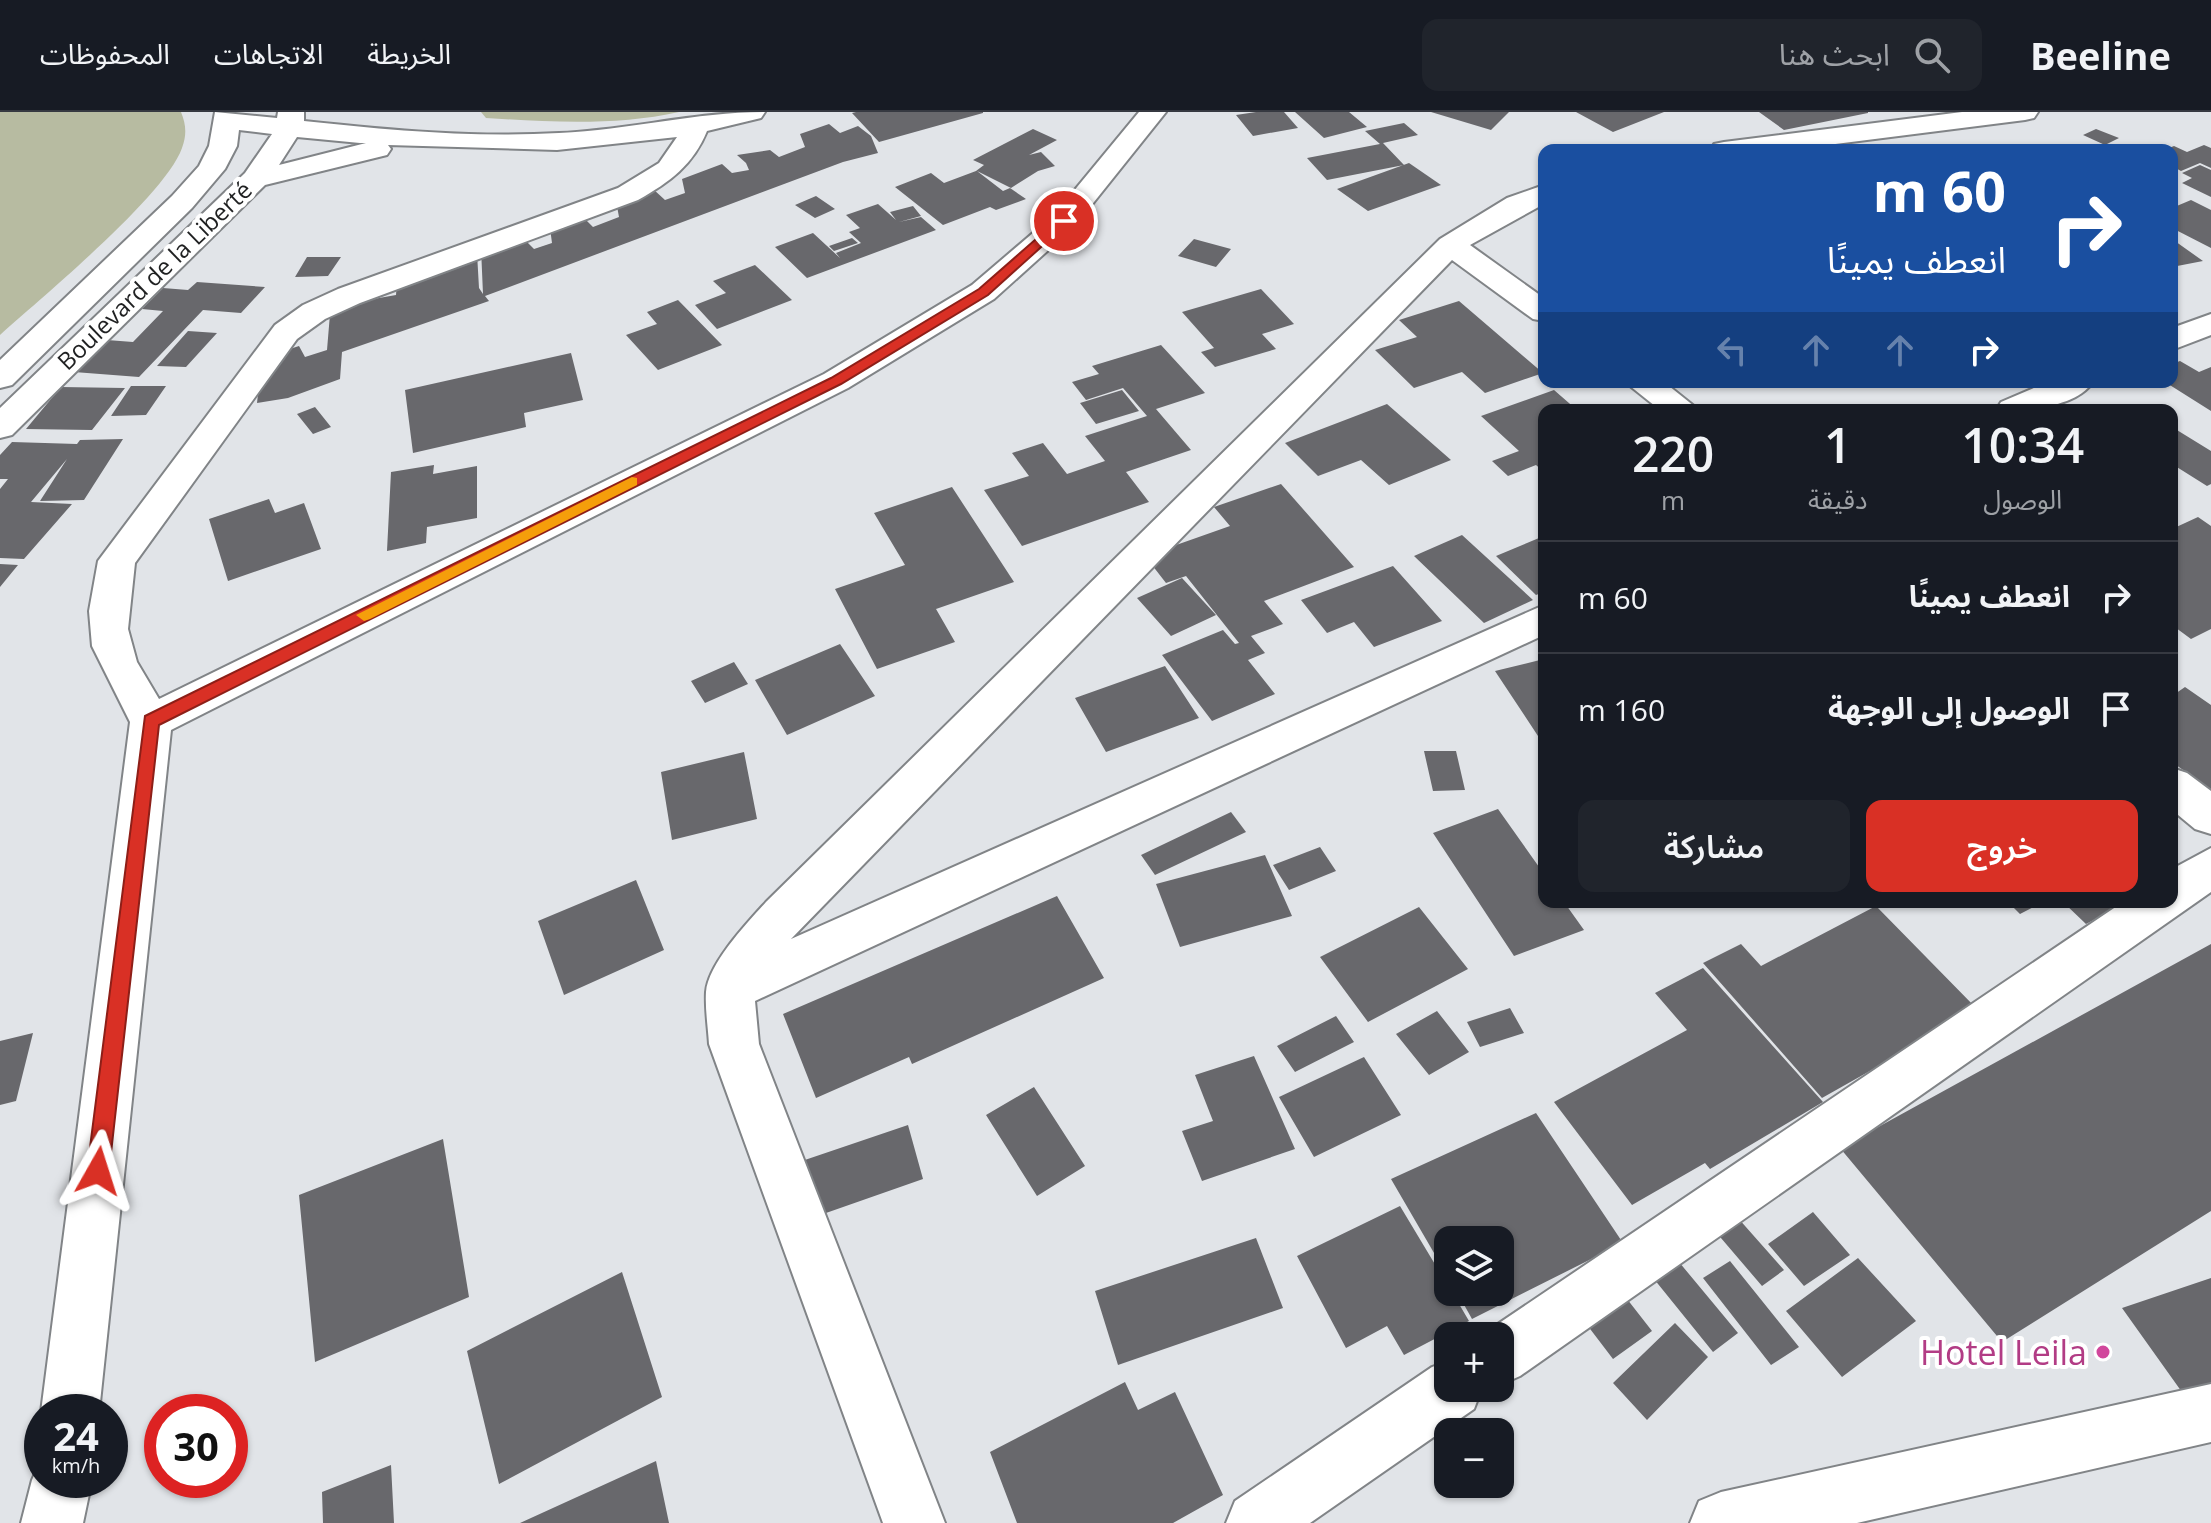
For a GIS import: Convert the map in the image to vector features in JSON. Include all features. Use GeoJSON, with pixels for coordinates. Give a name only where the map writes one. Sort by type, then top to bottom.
{"type":"FeatureCollection","features":[{"type":"Feature","properties":{"kind":"street"},"geometry":{"type":"LineString","coordinates":[[389,112],[422,122],[558,141]]}},
{"type":"Feature","properties":{"kind":"street"},"geometry":{"type":"LineString","coordinates":[[228,116],[290,120],[420,141],[558,141],[694,129],[752,112]]}},
{"type":"Feature","properties":{"kind":"street"},"geometry":{"type":"LineString","coordinates":[[151,721],[836,381],[983,292],[1064,221],[1153,112]]}},
{"type":"Feature","properties":{"kind":"street"},"geometry":{"type":"LineString","coordinates":[[1772,144],[2025,112]]}},
{"type":"Feature","properties":{"kind":"street","name":"Boulevard de la Liberté"},"geometry":{"type":"LineString","coordinates":[[0,378],[182,202],[211,169],[223,146],[228,116]]}},
{"type":"Feature","properties":{"kind":"street","name":"Boulevard de la Liberté"},"geometry":{"type":"LineString","coordinates":[[0,427],[255,179],[290,120]]}},
{"type":"Feature","properties":{"kind":"street"},"geometry":{"type":"LineString","coordinates":[[72,1394],[151,721],[109,647],[106,606],[117,561],[286,332],[314,312],[349,296],[628,194],[664,175],[685,155],[694,129]]}},
{"type":"Feature","properties":{"kind":"street"},"geometry":{"type":"LineString","coordinates":[[255,179],[420,141]]}},
{"type":"Feature","properties":{"kind":"street"},"geometry":{"type":"LineString","coordinates":[[914,1523],[734,1044],[730,989],[751,952],[782,916],[1450,245],[1517,204],[1538,196]]}},
{"type":"Feature","properties":{"kind":"street"},"geometry":{"type":"LineString","coordinates":[[1450,245],[1538,308]]}},
{"type":"Feature","properties":{"kind":"street"},"geometry":{"type":"LineString","coordinates":[[2178,337],[2211,323]]}},
{"type":"Feature","properties":{"kind":"street"},"geometry":{"type":"LineString","coordinates":[[1651,388],[1673,404]]}},
{"type":"Feature","properties":{"kind":"street"},"geometry":{"type":"LineString","coordinates":[[2026,404],[2062,388]]}},
{"type":"Feature","properties":{"kind":"street"},"geometry":{"type":"LineString","coordinates":[[730,989],[1538,622]]}},
{"type":"Feature","properties":{"kind":"street"},"geometry":{"type":"LineString","coordinates":[[2178,790],[2211,816]]}},
{"type":"Feature","properties":{"kind":"street"},"geometry":{"type":"LineString","coordinates":[[2178,890],[2211,867]]}},
{"type":"Feature","properties":{"kind":"street"},"geometry":{"type":"LineString","coordinates":[[1514,1346],[2151,908]]}},
{"type":"Feature","properties":{"kind":"street"},"geometry":{"type":"LineString","coordinates":[[1257,1523],[1434,1401]]}},
{"type":"Feature","properties":{"kind":"street"},"geometry":{"type":"LineString","coordinates":[[1721,1523],[2211,1413]]}},
{"type":"Feature","properties":{"kind":"street"},"geometry":{"type":"LineString","coordinates":[[52,1523],[58,1498]]}},
{"type":"Feature","properties":{"kind":"green space"},"geometry":{"type":"Polygon","coordinates":[[[0,112],[181,112],[185,139],[171,168],[128,218],[0,335],[0,112]]]}},
{"type":"Feature","properties":{"kind":"green space"},"geometry":{"type":"Polygon","coordinates":[[[481,112],[679,112],[583,122],[486,118],[481,112]]]}},
{"type":"Feature","properties":{"kind":"building"},"geometry":{"type":"Polygon","coordinates":[[[1284,112],[1298,128],[1253,136],[1236,115],[1284,112]]]}},
{"type":"Feature","properties":{"kind":"building"},"geometry":{"type":"Polygon","coordinates":[[[1295,112],[1349,112],[1367,127],[1324,138],[1295,112]]]}},
{"type":"Feature","properties":{"kind":"building"},"geometry":{"type":"Polygon","coordinates":[[[1431,112],[1509,112],[1491,130],[1431,112]]]}},
{"type":"Feature","properties":{"kind":"building"},"geometry":{"type":"Polygon","coordinates":[[[1576,112],[1664,112],[1613,132],[1576,112]]]}},
{"type":"Feature","properties":{"kind":"building"},"geometry":{"type":"Polygon","coordinates":[[[1759,112],[1868,112],[1868,113],[1784,130],[1759,112]]]}},
{"type":"Feature","properties":{"kind":"building"},"geometry":{"type":"Polygon","coordinates":[[[852,113],[983,113],[879,142],[852,113]]]}},
{"type":"Feature","properties":{"kind":"building"},"geometry":{"type":"Polygon","coordinates":[[[1404,123],[1418,135],[1383,143],[1404,165],[1327,180],[1307,158],[1380,144],[1365,131],[1404,123]]]}},
{"type":"Feature","properties":{"kind":"building"},"geometry":{"type":"Polygon","coordinates":[[[829,124],[840,133],[858,126],[871,136],[878,153],[843,162],[485,296],[489,301],[342,352],[340,379],[288,398],[257,403],[262,358],[299,346],[305,357],[327,350],[330,314],[362,301],[396,295],[397,280],[477,253],[479,288],[483,294],[481,248],[526,241],[534,249],[552,243],[550,228],[582,216],[593,227],[619,217],[616,201],[653,189],[665,200],[685,193],[682,179],[722,164],[732,173],[749,170],[737,155],[770,150],[779,157],[805,147],[800,134],[829,124]]]}},
{"type":"Feature","properties":{"kind":"building"},"geometry":{"type":"Polygon","coordinates":[[[1033,129],[1057,140],[1029,155],[1041,152],[1055,166],[1038,171],[1011,188],[977,171],[1003,191],[1010,188],[1026,199],[996,210],[990,207],[943,225],[895,187],[931,173],[944,183],[976,171],[984,165],[973,160],[1033,129]]]}},
{"type":"Feature","properties":{"kind":"building"},"geometry":{"type":"Polygon","coordinates":[[[2096,129],[2119,138],[2103,144],[2083,135],[2096,129]]]}},
{"type":"Feature","properties":{"kind":"building"},"geometry":{"type":"Polygon","coordinates":[[[2204,145],[2211,148],[2211,168],[2200,163],[2181,171],[2178,169],[2178,148],[2187,152],[2204,145]]]}},
{"type":"Feature","properties":{"kind":"building"},"geometry":{"type":"Polygon","coordinates":[[[1409,163],[1441,185],[1368,211],[1337,189],[1409,163]]]}},
{"type":"Feature","properties":{"kind":"building"},"geometry":{"type":"Polygon","coordinates":[[[2200,165],[2211,170],[2211,197],[2182,183],[2192,178],[2182,173],[2200,165]]]}},
{"type":"Feature","properties":{"kind":"building"},"geometry":{"type":"Polygon","coordinates":[[[816,196],[835,209],[815,218],[795,205],[816,196]]]}},
{"type":"Feature","properties":{"kind":"building"},"geometry":{"type":"Polygon","coordinates":[[[2191,200],[2211,210],[2211,248],[2178,231],[2178,205],[2191,200]]]}},
{"type":"Feature","properties":{"kind":"building"},"geometry":{"type":"Polygon","coordinates":[[[878,204],[896,220],[890,212],[913,206],[921,216],[899,222],[921,217],[936,230],[807,278],[775,247],[813,233],[840,258],[836,253],[861,243],[849,232],[860,228],[846,215],[878,204]]]}},
{"type":"Feature","properties":{"kind":"building"},"geometry":{"type":"Polygon","coordinates":[[[852,238],[858,243],[834,251],[829,246],[852,238]]]}},
{"type":"Feature","properties":{"kind":"building"},"geometry":{"type":"Polygon","coordinates":[[[1194,239],[1231,249],[1216,267],[1178,256],[1194,239]]]}},
{"type":"Feature","properties":{"kind":"building"},"geometry":{"type":"Polygon","coordinates":[[[2178,243],[2203,261],[2178,266],[2178,243]]]}},
{"type":"Feature","properties":{"kind":"building"},"geometry":{"type":"Polygon","coordinates":[[[307,257],[341,257],[328,276],[295,277],[307,257]]]}},
{"type":"Feature","properties":{"kind":"building"},"geometry":{"type":"Polygon","coordinates":[[[755,265],[792,300],[717,329],[695,305],[726,293],[713,281],[755,265]]]}},
{"type":"Feature","properties":{"kind":"building"},"geometry":{"type":"Polygon","coordinates":[[[197,282],[265,287],[241,313],[203,310],[139,377],[74,372],[107,340],[133,342],[163,311],[142,309],[163,288],[188,290],[197,282]]]}},
{"type":"Feature","properties":{"kind":"building"},"geometry":{"type":"Polygon","coordinates":[[[1261,289],[1294,324],[1262,334],[1276,349],[1215,367],[1201,352],[1214,348],[1182,312],[1261,289]]]}},
{"type":"Feature","properties":{"kind":"building"},"geometry":{"type":"Polygon","coordinates":[[[678,300],[722,345],[658,370],[626,335],[657,324],[647,312],[678,300]]]}},
{"type":"Feature","properties":{"kind":"building"},"geometry":{"type":"Polygon","coordinates":[[[1459,301],[1538,369],[1538,375],[1485,393],[1462,372],[1414,388],[1375,350],[1417,337],[1399,320],[1459,301]]]}},
{"type":"Feature","properties":{"kind":"building"},"geometry":{"type":"Polygon","coordinates":[[[188,331],[217,333],[186,367],[157,366],[188,331]]]}},
{"type":"Feature","properties":{"kind":"building"},"geometry":{"type":"Polygon","coordinates":[[[1161,345],[1205,393],[1156,409],[1191,450],[1126,472],[1149,502],[1022,546],[984,490],[1029,476],[1012,453],[1043,443],[1067,474],[1105,461],[1085,436],[1147,416],[1123,388],[1086,400],[1072,382],[1099,374],[1092,366],[1161,345]]]}},
{"type":"Feature","properties":{"kind":"building"},"geometry":{"type":"Polygon","coordinates":[[[571,353],[583,400],[524,413],[526,427],[413,453],[405,390],[571,353]]]}},
{"type":"Feature","properties":{"kind":"building"},"geometry":{"type":"Polygon","coordinates":[[[2178,362],[2199,372],[2211,367],[2211,411],[2175,388],[2178,388],[2178,362]]]}},
{"type":"Feature","properties":{"kind":"building"},"geometry":{"type":"Polygon","coordinates":[[[131,386],[166,386],[146,415],[111,416],[131,386]]]}},
{"type":"Feature","properties":{"kind":"building"},"geometry":{"type":"Polygon","coordinates":[[[61,387],[125,388],[92,430],[26,429],[61,387]]]}},
{"type":"Feature","properties":{"kind":"building"},"geometry":{"type":"Polygon","coordinates":[[[1122,390],[1139,411],[1096,424],[1080,403],[1122,390]]]}},
{"type":"Feature","properties":{"kind":"building"},"geometry":{"type":"Polygon","coordinates":[[[1554,390],[1570,404],[1538,404],[1538,467],[1508,476],[1492,461],[1519,451],[1481,416],[1554,390]]]}},
{"type":"Feature","properties":{"kind":"building"},"geometry":{"type":"Polygon","coordinates":[[[1387,404],[1451,460],[1389,485],[1361,460],[1318,476],[1285,443],[1387,404]]]}},
{"type":"Feature","properties":{"kind":"building"},"geometry":{"type":"Polygon","coordinates":[[[315,407],[331,427],[313,434],[297,414],[315,407]]]}},
{"type":"Feature","properties":{"kind":"building"},"geometry":{"type":"Polygon","coordinates":[[[2178,431],[2211,451],[2211,484],[2207,486],[2178,468],[2178,431]]]}},
{"type":"Feature","properties":{"kind":"building"},"geometry":{"type":"Polygon","coordinates":[[[123,439],[84,500],[40,501],[67,459],[31,502],[72,504],[24,559],[0,558],[0,489],[8,479],[0,479],[0,455],[12,442],[77,444],[80,440],[123,439]]]}},
{"type":"Feature","properties":{"kind":"building"},"geometry":{"type":"Polygon","coordinates":[[[434,465],[433,474],[477,466],[477,518],[427,527],[426,543],[387,551],[391,472],[434,465]]]}},
{"type":"Feature","properties":{"kind":"building"},"geometry":{"type":"Polygon","coordinates":[[[1281,484],[1354,567],[1264,601],[1283,624],[1251,636],[1265,653],[1248,660],[1275,694],[1212,721],[1162,655],[1223,630],[1235,644],[1239,643],[1186,576],[1166,583],[1145,556],[1230,526],[1214,507],[1281,484]]]}},
{"type":"Feature","properties":{"kind":"building"},"geometry":{"type":"Polygon","coordinates":[[[952,487],[1014,582],[936,609],[955,642],[877,669],[835,589],[905,565],[874,513],[952,487]]]}},
{"type":"Feature","properties":{"kind":"building"},"geometry":{"type":"Polygon","coordinates":[[[269,499],[275,513],[304,503],[321,549],[228,581],[209,519],[269,499]]]}},
{"type":"Feature","properties":{"kind":"building"},"geometry":{"type":"Polygon","coordinates":[[[2198,517],[2211,526],[2211,629],[2191,639],[2178,629],[2178,526],[2198,517]]]}},
{"type":"Feature","properties":{"kind":"building"},"geometry":{"type":"Polygon","coordinates":[[[1462,535],[1533,600],[1484,623],[1414,556],[1462,535]]]}},
{"type":"Feature","properties":{"kind":"building"},"geometry":{"type":"Polygon","coordinates":[[[1538,538],[1538,594],[1536,595],[1496,556],[1538,538]]]}},
{"type":"Feature","properties":{"kind":"building"},"geometry":{"type":"Polygon","coordinates":[[[0,564],[18,565],[0,587],[0,564]]]}},
{"type":"Feature","properties":{"kind":"building"},"geometry":{"type":"Polygon","coordinates":[[[1393,566],[1442,621],[1374,647],[1354,622],[1327,633],[1301,600],[1393,566]]]}},
{"type":"Feature","properties":{"kind":"building"},"geometry":{"type":"Polygon","coordinates":[[[1182,578],[1216,615],[1171,636],[1137,598],[1182,578]]]}},
{"type":"Feature","properties":{"kind":"building"},"geometry":{"type":"Polygon","coordinates":[[[840,644],[875,696],[787,735],[755,680],[840,644]]]}},
{"type":"Feature","properties":{"kind":"building"},"geometry":{"type":"Polygon","coordinates":[[[1538,660],[1538,736],[1495,671],[1538,660]]]}},
{"type":"Feature","properties":{"kind":"building"},"geometry":{"type":"Polygon","coordinates":[[[734,662],[748,684],[705,703],[691,681],[734,662]]]}},
{"type":"Feature","properties":{"kind":"building"},"geometry":{"type":"Polygon","coordinates":[[[1165,666],[1199,718],[1106,752],[1075,698],[1165,666]]]}},
{"type":"Feature","properties":{"kind":"building"},"geometry":{"type":"Polygon","coordinates":[[[2185,687],[2211,705],[2211,790],[2178,766],[2178,692],[2185,687]]]}},
{"type":"Feature","properties":{"kind":"building"},"geometry":{"type":"Polygon","coordinates":[[[1424,751],[1456,751],[1465,790],[1433,791],[1424,751]]]}},
{"type":"Feature","properties":{"kind":"building"},"geometry":{"type":"Polygon","coordinates":[[[744,752],[757,819],[672,840],[661,772],[744,752]]]}},
{"type":"Feature","properties":{"kind":"building"},"geometry":{"type":"Polygon","coordinates":[[[1498,809],[1538,866],[1538,908],[1568,908],[1584,930],[1514,956],[1433,833],[1498,809]]]}},
{"type":"Feature","properties":{"kind":"building"},"geometry":{"type":"Polygon","coordinates":[[[1231,812],[1246,832],[1155,875],[1141,855],[1231,812]]]}},
{"type":"Feature","properties":{"kind":"building"},"geometry":{"type":"Polygon","coordinates":[[[1320,847],[1336,871],[1289,890],[1273,865],[1320,847]]]}},
{"type":"Feature","properties":{"kind":"building"},"geometry":{"type":"Polygon","coordinates":[[[1265,855],[1292,916],[1180,947],[1156,884],[1265,855]]]}},
{"type":"Feature","properties":{"kind":"building"},"geometry":{"type":"Polygon","coordinates":[[[636,880],[664,950],[564,995],[538,921],[636,880]]]}},
{"type":"Feature","properties":{"kind":"building"},"geometry":{"type":"Polygon","coordinates":[[[1057,896],[1104,978],[912,1064],[909,1057],[816,1098],[783,1014],[1057,896]]]}},
{"type":"Feature","properties":{"kind":"building"},"geometry":{"type":"Polygon","coordinates":[[[1419,907],[1468,969],[1368,1022],[1320,957],[1419,907]]]}},
{"type":"Feature","properties":{"kind":"building"},"geometry":{"type":"Polygon","coordinates":[[[1872,908],[1878,908],[1978,1010],[1822,1098],[1703,963],[1741,944],[1761,966],[1872,908]]]}},
{"type":"Feature","properties":{"kind":"building"},"geometry":{"type":"Polygon","coordinates":[[[2014,908],[2032,908],[2020,914],[2014,908]]]}},
{"type":"Feature","properties":{"kind":"building"},"geometry":{"type":"Polygon","coordinates":[[[2069,908],[2117,908],[2086,924],[2069,908]]]}},
{"type":"Feature","properties":{"kind":"building"},"geometry":{"type":"Polygon","coordinates":[[[2211,944],[2211,1211],[2002,1342],[1840,1148],[2211,944]]]}},
{"type":"Feature","properties":{"kind":"building"},"geometry":{"type":"Polygon","coordinates":[[[1703,968],[1823,1102],[1710,1169],[1705,1163],[1632,1205],[1554,1102],[1687,1030],[1655,993],[1703,968]]]}},
{"type":"Feature","properties":{"kind":"building"},"geometry":{"type":"Polygon","coordinates":[[[1510,1008],[1524,1033],[1480,1047],[1467,1022],[1510,1008]]]}},
{"type":"Feature","properties":{"kind":"building"},"geometry":{"type":"Polygon","coordinates":[[[1437,1011],[1469,1052],[1429,1075],[1396,1034],[1437,1011]]]}},
{"type":"Feature","properties":{"kind":"building"},"geometry":{"type":"Polygon","coordinates":[[[1336,1016],[1354,1042],[1295,1072],[1277,1046],[1336,1016]]]}},
{"type":"Feature","properties":{"kind":"building"},"geometry":{"type":"Polygon","coordinates":[[[33,1033],[16,1101],[0,1105],[0,1041],[33,1033]]]}},
{"type":"Feature","properties":{"kind":"building"},"geometry":{"type":"Polygon","coordinates":[[[1254,1056],[1295,1149],[1202,1181],[1182,1131],[1213,1121],[1195,1075],[1254,1056]]]}},
{"type":"Feature","properties":{"kind":"building"},"geometry":{"type":"Polygon","coordinates":[[[1364,1057],[1401,1115],[1314,1157],[1279,1097],[1364,1057]]]}},
{"type":"Feature","properties":{"kind":"building"},"geometry":{"type":"Polygon","coordinates":[[[1034,1087],[1085,1166],[1037,1196],[986,1115],[1034,1087]]]}},
{"type":"Feature","properties":{"kind":"building"},"geometry":{"type":"Polygon","coordinates":[[[1536,1113],[1623,1243],[1514,1298],[1514,1226],[1434,1226],[1434,1253],[1391,1179],[1536,1113]]]}},
{"type":"Feature","properties":{"kind":"building"},"geometry":{"type":"Polygon","coordinates":[[[908,1125],[923,1179],[806,1220],[793,1164],[908,1125]]]}},
{"type":"Feature","properties":{"kind":"building"},"geometry":{"type":"Polygon","coordinates":[[[443,1139],[469,1297],[315,1362],[299,1195],[443,1139]]]}},
{"type":"Feature","properties":{"kind":"building"},"geometry":{"type":"Polygon","coordinates":[[[1400,1206],[1434,1263],[1434,1306],[1460,1306],[1469,1321],[1434,1322],[1434,1339],[1404,1355],[1387,1326],[1346,1348],[1297,1256],[1400,1206]]]}},
{"type":"Feature","properties":{"kind":"building"},"geometry":{"type":"Polygon","coordinates":[[[1730,1209],[1784,1270],[1762,1286],[1709,1224],[1730,1209]]]}},
{"type":"Feature","properties":{"kind":"building"},"geometry":{"type":"Polygon","coordinates":[[[1813,1212],[1850,1255],[1804,1286],[1768,1244],[1813,1212]]]}},
{"type":"Feature","properties":{"kind":"building"},"geometry":{"type":"Polygon","coordinates":[[[1256,1238],[1283,1308],[1118,1365],[1095,1291],[1256,1238]]]}},
{"type":"Feature","properties":{"kind":"building"},"geometry":{"type":"Polygon","coordinates":[[[1858,1258],[1916,1321],[1842,1377],[1786,1311],[1858,1258]]]}},
{"type":"Feature","properties":{"kind":"building"},"geometry":{"type":"Polygon","coordinates":[[[1730,1261],[1799,1347],[1771,1365],[1703,1278],[1730,1261]]]}},
{"type":"Feature","properties":{"kind":"building"},"geometry":{"type":"Polygon","coordinates":[[[1679,1262],[1738,1333],[1713,1352],[1654,1279],[1679,1262]]]}},
{"type":"Feature","properties":{"kind":"building"},"geometry":{"type":"Polygon","coordinates":[[[622,1272],[662,1397],[499,1484],[467,1351],[622,1272]]]}},
{"type":"Feature","properties":{"kind":"building"},"geometry":{"type":"Polygon","coordinates":[[[2211,1278],[2211,1394],[2189,1402],[2122,1308],[2211,1278]]]}},
{"type":"Feature","properties":{"kind":"building"},"geometry":{"type":"Polygon","coordinates":[[[1620,1290],[1652,1331],[1613,1359],[1581,1317],[1620,1290]]]}},
{"type":"Feature","properties":{"kind":"building"},"geometry":{"type":"Polygon","coordinates":[[[1465,1306],[1498,1306],[1472,1319],[1465,1306]]]}},
{"type":"Feature","properties":{"kind":"building"},"geometry":{"type":"Polygon","coordinates":[[[1675,1323],[1708,1357],[1647,1420],[1613,1383],[1675,1323]]]}},
{"type":"Feature","properties":{"kind":"building"},"geometry":{"type":"Polygon","coordinates":[[[1125,1382],[1138,1410],[1175,1392],[1223,1495],[1173,1523],[1017,1523],[990,1452],[1125,1382]]]}},
{"type":"Feature","properties":{"kind":"building"},"geometry":{"type":"Polygon","coordinates":[[[656,1461],[669,1523],[520,1523],[656,1461]]]}},
{"type":"Feature","properties":{"kind":"building"},"geometry":{"type":"Polygon","coordinates":[[[391,1465],[394,1523],[323,1523],[322,1492],[391,1465]]]}},
{"type":"Feature","properties":{"kind":"slow traffic"},"geometry":{"type":"LineString","coordinates":[[364,615],[632,482]]}},
{"type":"Feature","properties":{"kind":"place","name":"Hotel Leila"},"geometry":{"type":"Point","coordinates":[2103,1352]}},
{"type":"Feature","properties":{"kind":"route"},"geometry":{"type":"LineString","coordinates":[[98,1171],[151,721],[836,381],[983,292],[1064,221]]}}]}
